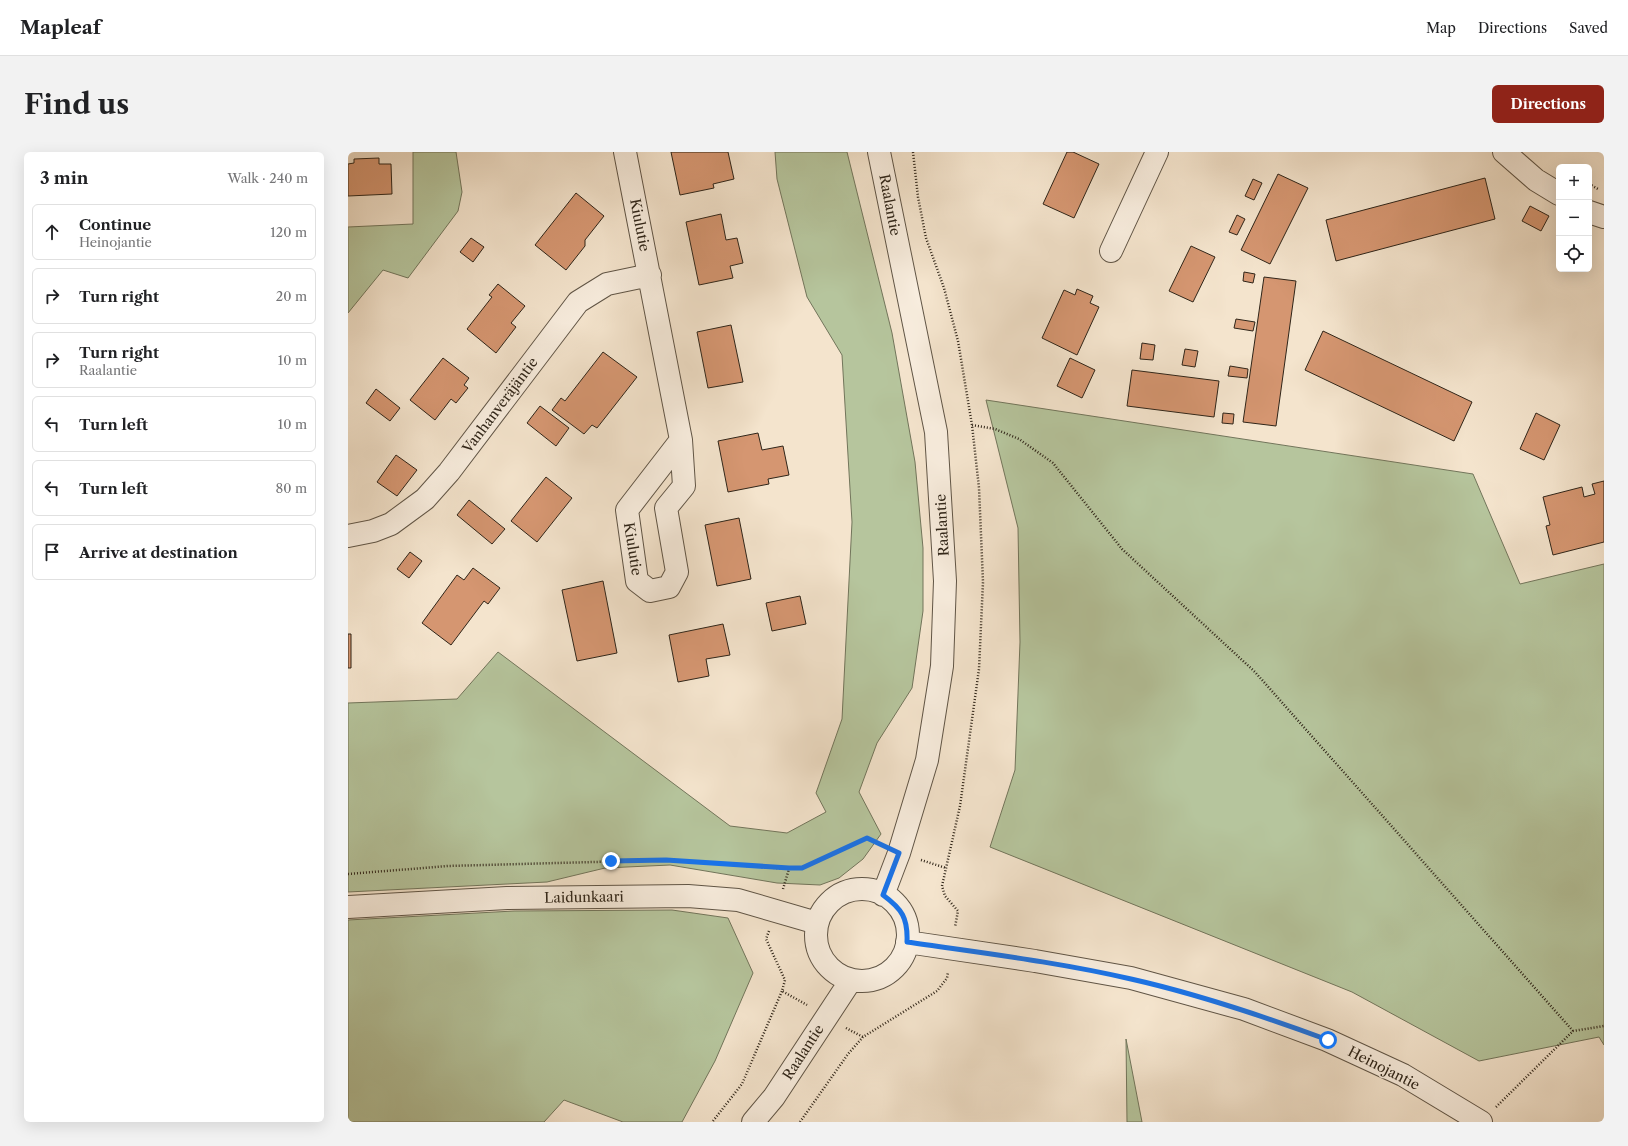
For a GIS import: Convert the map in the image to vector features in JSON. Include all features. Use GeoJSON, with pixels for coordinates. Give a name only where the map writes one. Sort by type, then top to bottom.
{"type":"FeatureCollection","features":[{"type":"Feature","properties":{"kind":"street","name":"Kiulutie"},"geometry":{"type":"LineString","coordinates":[[625,152],[681,440],[684,486],[666,508],[676,572],[670,587],[650,591],[637,581],[627,510],[681,440]]}},
{"type":"Feature","properties":{"kind":"street","name":"Raalantie"},"geometry":{"type":"LineString","coordinates":[[879,152],[936,432],[945,581],[942,666],[927,760],[899,853],[883,895]]}},
{"type":"Feature","properties":{"kind":"street"},"geometry":{"type":"LineString","coordinates":[[1112,251],[1158,152]]}},
{"type":"Feature","properties":{"kind":"street"},"geometry":{"type":"LineString","coordinates":[[1504,152],[1536,180],[1556,192]]}},
{"type":"Feature","properties":{"kind":"street"},"geometry":{"type":"LineString","coordinates":[[1592,213],[1604,218]]}},
{"type":"Feature","properties":{"kind":"street","name":"Vanhanveräjäntie"},"geometry":{"type":"LineString","coordinates":[[348,536],[373,532],[391,524],[425,499],[449,472],[578,302],[607,284],[650,275]]}},
{"type":"Feature","properties":{"kind":"street"},"geometry":{"type":"LineString","coordinates":[[861,889],[883,895],[897,906],[904,917],[907,930],[907,942],[904,955],[897,965],[876,979],[864,981],[852,980],[837,974],[826,964],[818,950],[816,935],[817,923],[825,908],[835,898],[848,892],[861,889]]}},
{"type":"Feature","properties":{"kind":"street","name":"Laidunkaari"},"geometry":{"type":"LineString","coordinates":[[348,907],[507,898],[688,896],[738,900],[817,923]]}},
{"type":"Feature","properties":{"kind":"street","name":"Heinojantie"},"geometry":{"type":"LineString","coordinates":[[907,942],[1035,961],[1131,978],[1244,1009],[1328,1040],[1403,1076],[1481,1122]]}},
{"type":"Feature","properties":{"kind":"street","name":"Raalantie"},"geometry":{"type":"LineString","coordinates":[[753,1122],[774,1097],[852,980]]}},
{"type":"Feature","properties":{"kind":"path"},"geometry":{"type":"LineString","coordinates":[[972,425],[995,429],[1019,439],[1053,463],[1122,549],[1255,672],[1573,1031]]}},
{"type":"Feature","properties":{"kind":"path"},"geometry":{"type":"LineString","coordinates":[[348,874],[448,866],[666,860],[802,868],[867,838],[899,853],[946,868]]}},
{"type":"Feature","properties":{"kind":"path"},"geometry":{"type":"LineString","coordinates":[[713,1121],[742,1084],[782,991],[785,980],[766,939],[789,868]]}},
{"type":"Feature","properties":{"kind":"path"},"geometry":{"type":"LineString","coordinates":[[782,991],[863,1038],[848,1054],[800,1122]]}},
{"type":"Feature","properties":{"kind":"path"},"geometry":{"type":"LineString","coordinates":[[1481,1122],[1573,1031],[1604,1026]]}},
{"type":"Feature","properties":{"kind":"green space"},"geometry":{"type":"Polygon","coordinates":[[[413,152],[456,152],[462,192],[458,211],[408,278],[383,270],[348,313],[348,227],[413,224],[413,152]]]}},
{"type":"Feature","properties":{"kind":"green space"},"geometry":{"type":"Polygon","coordinates":[[[775,152],[847,152],[892,333],[915,462],[923,548],[923,611],[912,688],[877,743],[859,792],[881,834],[863,859],[839,878],[820,885],[777,883],[670,865],[605,868],[547,882],[348,892],[348,703],[457,699],[498,652],[730,826],[787,833],[826,812],[816,793],[842,719],[852,522],[842,355],[807,297],[777,179],[775,152]]]}},
{"type":"Feature","properties":{"kind":"green space"},"geometry":{"type":"Polygon","coordinates":[[[986,400],[1473,474],[1520,584],[1604,564],[1604,1045],[1599,1037],[1479,1061],[1352,992],[990,847],[1015,770],[1020,642],[1018,528],[986,400]]]}},
{"type":"Feature","properties":{"kind":"green space"},"geometry":{"type":"Polygon","coordinates":[[[672,910],[728,918],[753,973],[715,1061],[682,1122],[623,1122],[564,1100],[544,1122],[348,1122],[348,920],[514,911],[672,910]]]}},
{"type":"Feature","properties":{"kind":"green space"},"geometry":{"type":"Polygon","coordinates":[[[1126,1039],[1142,1122],[1127,1122],[1126,1039]]]}},
{"type":"Feature","properties":{"kind":"building"},"geometry":{"type":"Polygon","coordinates":[[[671,152],[728,152],[734,179],[713,184],[714,188],[680,195],[671,152]]]}},
{"type":"Feature","properties":{"kind":"building"},"geometry":{"type":"Polygon","coordinates":[[[1067,152],[1073,152],[1099,164],[1074,218],[1043,204],[1067,152]]]}},
{"type":"Feature","properties":{"kind":"building"},"geometry":{"type":"Polygon","coordinates":[[[379,158],[379,164],[391,164],[392,194],[348,196],[348,164],[354,163],[354,159],[379,158]]]}},
{"type":"Feature","properties":{"kind":"building"},"geometry":{"type":"Polygon","coordinates":[[[1278,174],[1308,188],[1270,264],[1241,250],[1278,174]]]}},
{"type":"Feature","properties":{"kind":"building"},"geometry":{"type":"Polygon","coordinates":[[[1485,178],[1495,219],[1336,261],[1326,220],[1485,178]]]}},
{"type":"Feature","properties":{"kind":"building"},"geometry":{"type":"Polygon","coordinates":[[[1253,179],[1262,183],[1254,200],[1245,196],[1253,179]]]}},
{"type":"Feature","properties":{"kind":"building"},"geometry":{"type":"Polygon","coordinates":[[[576,193],[604,216],[585,240],[585,246],[566,270],[535,245],[576,193]]]}},
{"type":"Feature","properties":{"kind":"building"},"geometry":{"type":"Polygon","coordinates":[[[1530,206],[1549,216],[1541,231],[1522,221],[1530,206]]]}},
{"type":"Feature","properties":{"kind":"building"},"geometry":{"type":"Polygon","coordinates":[[[721,214],[726,240],[737,238],[743,263],[730,266],[733,278],[699,285],[686,222],[721,214]]]}},
{"type":"Feature","properties":{"kind":"building"},"geometry":{"type":"Polygon","coordinates":[[[1237,215],[1245,219],[1237,235],[1229,232],[1237,215]]]}},
{"type":"Feature","properties":{"kind":"building"},"geometry":{"type":"Polygon","coordinates":[[[471,238],[484,247],[473,262],[460,252],[471,238]]]}},
{"type":"Feature","properties":{"kind":"building"},"geometry":{"type":"Polygon","coordinates":[[[1191,246],[1215,257],[1193,302],[1169,291],[1191,246]]]}},
{"type":"Feature","properties":{"kind":"building"},"geometry":{"type":"Polygon","coordinates":[[[1244,272],[1255,274],[1253,283],[1243,281],[1244,272]]]}},
{"type":"Feature","properties":{"kind":"building"},"geometry":{"type":"Polygon","coordinates":[[[1264,277],[1296,281],[1276,426],[1243,422],[1264,277]]]}},
{"type":"Feature","properties":{"kind":"building"},"geometry":{"type":"Polygon","coordinates":[[[498,284],[525,306],[511,323],[516,327],[496,353],[467,329],[492,297],[489,295],[498,284]]]}},
{"type":"Feature","properties":{"kind":"building"},"geometry":{"type":"Polygon","coordinates":[[[1077,289],[1093,296],[1090,303],[1099,307],[1077,355],[1042,338],[1064,290],[1075,295],[1077,289]]]}},
{"type":"Feature","properties":{"kind":"building"},"geometry":{"type":"Polygon","coordinates":[[[1236,319],[1255,322],[1253,331],[1234,328],[1236,319]]]}},
{"type":"Feature","properties":{"kind":"building"},"geometry":{"type":"Polygon","coordinates":[[[731,325],[743,382],[708,388],[697,332],[731,325]]]}},
{"type":"Feature","properties":{"kind":"building"},"geometry":{"type":"Polygon","coordinates":[[[1323,331],[1472,402],[1454,441],[1305,370],[1323,331]]]}},
{"type":"Feature","properties":{"kind":"building"},"geometry":{"type":"Polygon","coordinates":[[[1142,343],[1155,345],[1153,360],[1140,359],[1142,343]]]}},
{"type":"Feature","properties":{"kind":"building"},"geometry":{"type":"Polygon","coordinates":[[[1185,349],[1198,351],[1195,367],[1182,365],[1185,349]]]}},
{"type":"Feature","properties":{"kind":"building"},"geometry":{"type":"Polygon","coordinates":[[[603,352],[637,377],[597,428],[592,425],[584,434],[552,410],[561,398],[565,401],[603,352]]]}},
{"type":"Feature","properties":{"kind":"building"},"geometry":{"type":"Polygon","coordinates":[[[443,358],[469,378],[464,385],[468,388],[456,403],[451,399],[435,420],[410,400],[443,358]]]}},
{"type":"Feature","properties":{"kind":"building"},"geometry":{"type":"Polygon","coordinates":[[[1070,358],[1095,370],[1082,398],[1057,386],[1070,358]]]}},
{"type":"Feature","properties":{"kind":"building"},"geometry":{"type":"Polygon","coordinates":[[[1230,366],[1248,369],[1247,378],[1228,376],[1230,366]]]}},
{"type":"Feature","properties":{"kind":"building"},"geometry":{"type":"Polygon","coordinates":[[[1132,370],[1219,381],[1214,417],[1127,406],[1132,370]]]}},
{"type":"Feature","properties":{"kind":"building"},"geometry":{"type":"Polygon","coordinates":[[[376,389],[400,408],[390,421],[366,403],[376,389]]]}},
{"type":"Feature","properties":{"kind":"building"},"geometry":{"type":"Polygon","coordinates":[[[540,406],[569,428],[556,446],[527,423],[540,406]]]}},
{"type":"Feature","properties":{"kind":"building"},"geometry":{"type":"Polygon","coordinates":[[[1223,413],[1234,414],[1233,424],[1222,423],[1223,413]]]}},
{"type":"Feature","properties":{"kind":"building"},"geometry":{"type":"Polygon","coordinates":[[[1536,413],[1560,425],[1544,460],[1520,449],[1536,413]]]}},
{"type":"Feature","properties":{"kind":"building"},"geometry":{"type":"Polygon","coordinates":[[[758,433],[762,450],[783,446],[789,475],[768,479],[769,484],[728,492],[718,441],[758,433]]]}},
{"type":"Feature","properties":{"kind":"building"},"geometry":{"type":"Polygon","coordinates":[[[396,455],[417,470],[397,496],[377,482],[396,455]]]}},
{"type":"Feature","properties":{"kind":"building"},"geometry":{"type":"Polygon","coordinates":[[[546,477],[572,498],[537,542],[511,521],[546,477]]]}},
{"type":"Feature","properties":{"kind":"building"},"geometry":{"type":"Polygon","coordinates":[[[1604,481],[1604,542],[1553,555],[1546,526],[1550,525],[1543,497],[1582,487],[1584,497],[1595,494],[1592,484],[1604,481]]]}},
{"type":"Feature","properties":{"kind":"building"},"geometry":{"type":"Polygon","coordinates":[[[469,500],[505,529],[492,544],[457,515],[469,500]]]}},
{"type":"Feature","properties":{"kind":"building"},"geometry":{"type":"Polygon","coordinates":[[[739,518],[751,579],[717,586],[705,525],[739,518]]]}},
{"type":"Feature","properties":{"kind":"building"},"geometry":{"type":"Polygon","coordinates":[[[410,552],[422,561],[409,578],[397,569],[410,552]]]}},
{"type":"Feature","properties":{"kind":"building"},"geometry":{"type":"Polygon","coordinates":[[[473,568],[500,588],[488,604],[484,601],[451,645],[422,623],[457,575],[464,580],[473,568]]]}},
{"type":"Feature","properties":{"kind":"building"},"geometry":{"type":"Polygon","coordinates":[[[603,581],[617,653],[577,661],[562,590],[603,581]]]}},
{"type":"Feature","properties":{"kind":"building"},"geometry":{"type":"Polygon","coordinates":[[[800,596],[806,624],[772,631],[766,603],[800,596]]]}},
{"type":"Feature","properties":{"kind":"building"},"geometry":{"type":"Polygon","coordinates":[[[723,624],[730,655],[706,659],[709,676],[678,682],[669,635],[723,624]]]}},
{"type":"Feature","properties":{"kind":"building"},"geometry":{"type":"Polygon","coordinates":[[[348,634],[351,634],[351,668],[348,668],[348,634]]]}},
{"type":"Feature","properties":{"kind":"route"},"geometry":{"type":"LineString","coordinates":[[611,861],[666,860],[802,868],[867,838],[899,853],[883,895],[897,906],[904,917],[907,930],[907,942],[1035,961],[1131,978],[1244,1009],[1328,1040]]}}]}
